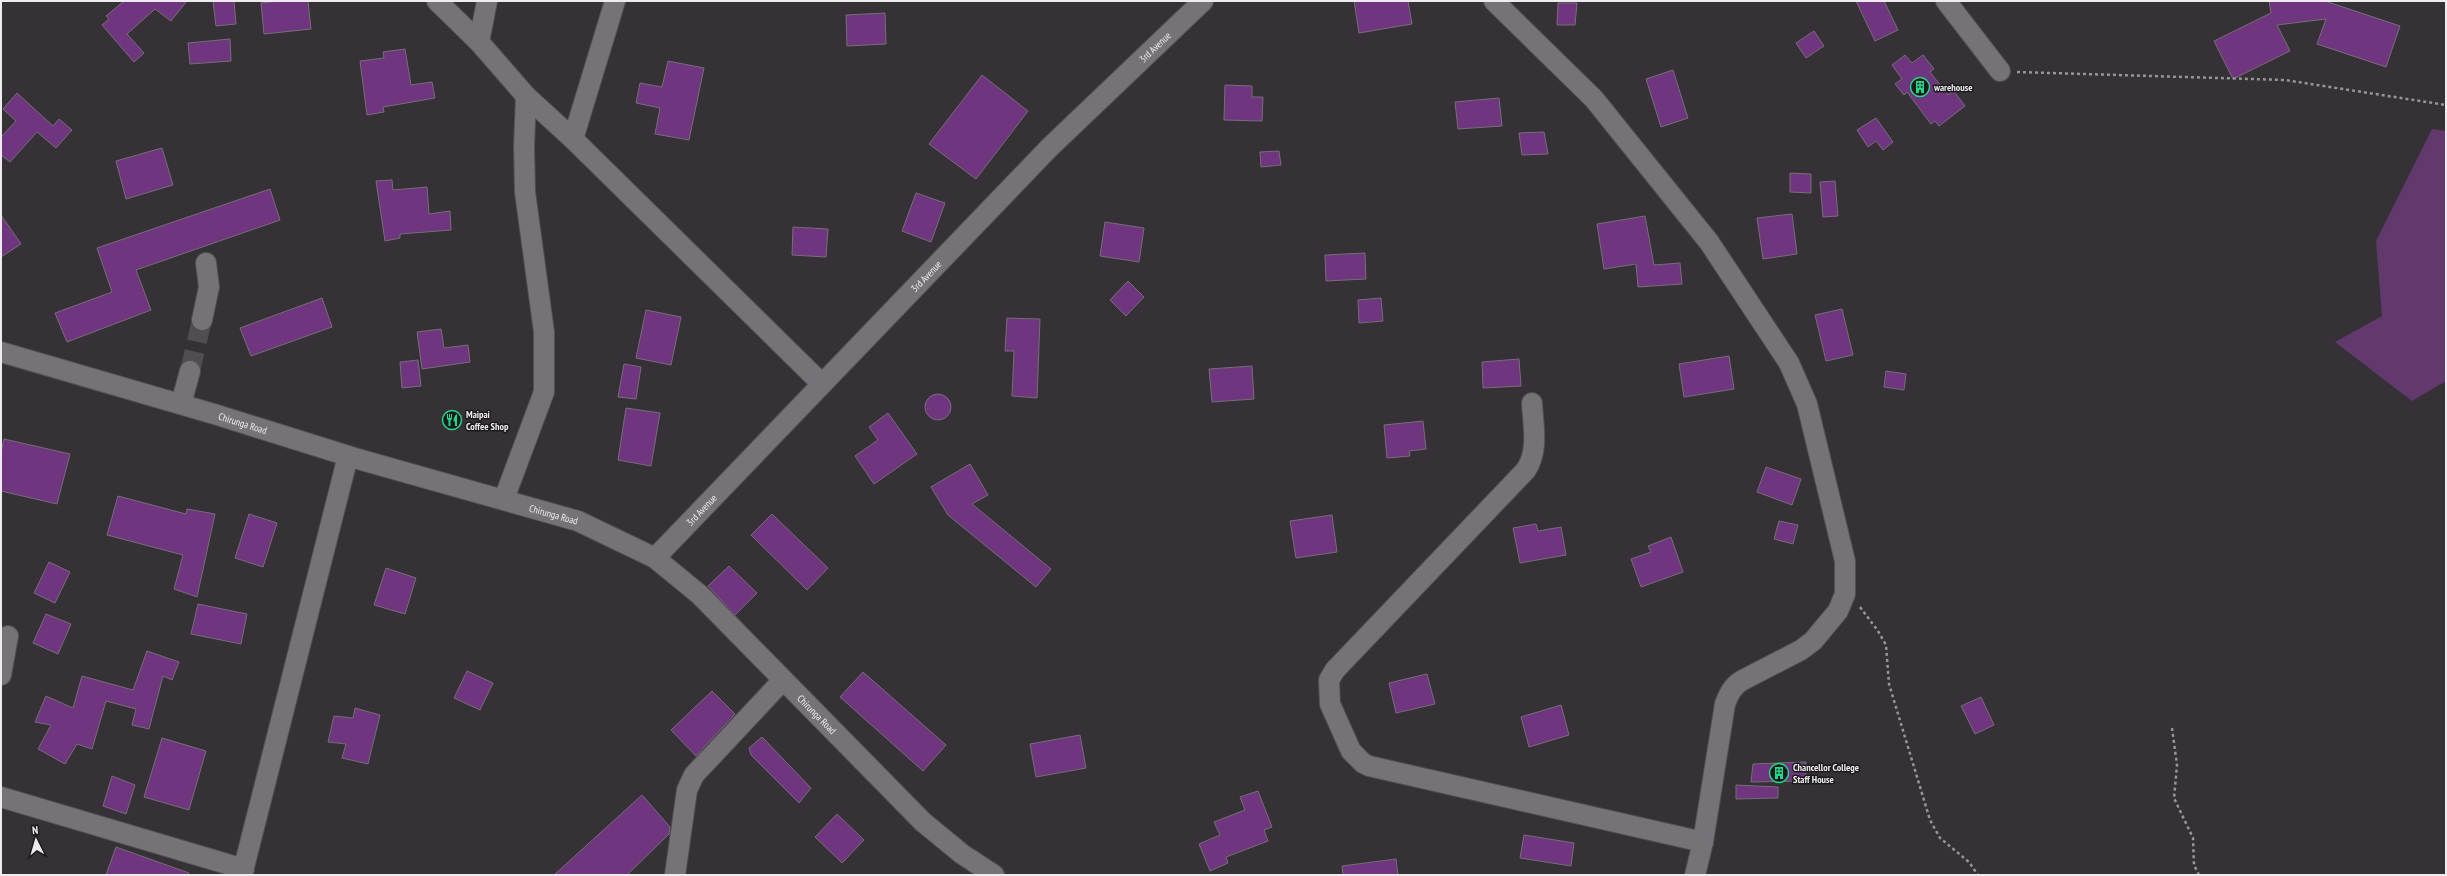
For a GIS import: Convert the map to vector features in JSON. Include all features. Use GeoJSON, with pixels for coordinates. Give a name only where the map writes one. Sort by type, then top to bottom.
{"type":"FeatureCollection","features":[{"type":"Feature","properties":{"kind":"street"},"geometry":{"type":"LineString","coordinates":[[437,1],[479,42],[526,96],[573,139],[822,384]]}},
{"type":"Feature","properties":{"kind":"street"},"geometry":{"type":"LineString","coordinates":[[479,42],[487,1]]}},
{"type":"Feature","properties":{"kind":"street"},"geometry":{"type":"LineString","coordinates":[[573,139],[615,1]]}},
{"type":"Feature","properties":{"kind":"street","name":"3rd Avenue"},"geometry":{"type":"LineString","coordinates":[[655,558],[1048,148],[1203,1]]}},
{"type":"Feature","properties":{"kind":"street"},"geometry":{"type":"LineString","coordinates":[[1494,1],[1583,87],[1614,121],[1709,242],[1789,363],[1812,417],[1845,561],[1845,594],[1838,611],[1813,641],[1801,650],[1741,681],[1733,686],[1729,693],[1724,704],[1703,842],[1695,875]]}},
{"type":"Feature","properties":{"kind":"street"},"geometry":{"type":"LineString","coordinates":[[1946,1],[2000,71]]}},
{"type":"Feature","properties":{"kind":"street"},"geometry":{"type":"LineString","coordinates":[[504,499],[544,392],[544,332],[525,192],[524,147],[526,96]]}},
{"type":"Feature","properties":{"kind":"street"},"geometry":{"type":"LineString","coordinates":[[202,320],[209,287],[206,263]]}},
{"type":"Feature","properties":{"kind":"street","name":"Chirunga Road"},"geometry":{"type":"LineString","coordinates":[[1,352],[182,404],[348,456],[578,521],[655,558],[700,596],[923,822],[994,875]]}},
{"type":"Feature","properties":{"kind":"street"},"geometry":{"type":"LineString","coordinates":[[182,404],[190,371]]}},
{"type":"Feature","properties":{"kind":"street"},"geometry":{"type":"LineString","coordinates":[[1532,403],[1534,449],[1532,461],[1526,470],[1335,670],[1329,680],[1330,704],[1351,751],[1363,763],[1369,766],[1703,842]]}},
{"type":"Feature","properties":{"kind":"street"},"geometry":{"type":"LineString","coordinates":[[1,797],[243,872],[348,456]]}},
{"type":"Feature","properties":{"kind":"street"},"geometry":{"type":"LineString","coordinates":[[1,675],[8,636]]}},
{"type":"Feature","properties":{"kind":"street"},"geometry":{"type":"LineString","coordinates":[[675,875],[687,790],[694,775],[783,680]]}},
{"type":"Feature","properties":{"kind":"path"},"geometry":{"type":"LineString","coordinates":[[2000,71],[2130,73],[2285,80],[2446,105]]}},
{"type":"Feature","properties":{"kind":"path"},"geometry":{"type":"LineString","coordinates":[[1845,594],[1862,609],[1886,645],[1889,684],[1930,820],[1940,838],[1969,862],[1978,875]]}},
{"type":"Feature","properties":{"kind":"path"},"geometry":{"type":"LineString","coordinates":[[2172,728],[2177,765],[2174,798],[2193,838],[2194,865],[2199,875]]}},
{"type":"Feature","properties":{"kind":"shaded area"},"geometry":{"type":"Polygon","coordinates":[[[2432,129],[2446,131],[2446,381],[2412,401],[2335,342],[2382,316],[2376,241],[2432,129]]]}},
{"type":"Feature","properties":{"kind":"building"},"geometry":{"type":"Polygon","coordinates":[[[124,1],[187,1],[171,21],[155,9],[127,34],[144,53],[134,62],[102,25],[109,19],[106,16],[124,1]]]}},
{"type":"Feature","properties":{"kind":"building"},"geometry":{"type":"Polygon","coordinates":[[[213,1],[234,1],[236,24],[216,26],[213,1]]]}},
{"type":"Feature","properties":{"kind":"building"},"geometry":{"type":"Polygon","coordinates":[[[308,1],[311,29],[264,34],[261,3],[308,1]]]}},
{"type":"Feature","properties":{"kind":"building"},"geometry":{"type":"Polygon","coordinates":[[[1354,1],[1408,1],[1412,24],[1359,33],[1354,1]]]}},
{"type":"Feature","properties":{"kind":"building"},"geometry":{"type":"Polygon","coordinates":[[[1856,1],[1884,1],[1898,30],[1875,41],[1856,1]]]}},
{"type":"Feature","properties":{"kind":"building"},"geometry":{"type":"Polygon","coordinates":[[[2269,1],[2325,1],[2400,26],[2386,67],[2317,44],[2326,19],[2277,25],[2290,51],[2233,79],[2214,41],[2271,13],[2269,1]]]}},
{"type":"Feature","properties":{"kind":"building"},"geometry":{"type":"Polygon","coordinates":[[[1558,3],[1577,3],[1575,25],[1557,25],[1558,3]]]}},
{"type":"Feature","properties":{"kind":"building"},"geometry":{"type":"Polygon","coordinates":[[[885,13],[886,44],[847,46],[846,15],[885,13]]]}},
{"type":"Feature","properties":{"kind":"building"},"geometry":{"type":"Polygon","coordinates":[[[1814,31],[1824,46],[1806,58],[1796,43],[1814,31]]]}},
{"type":"Feature","properties":{"kind":"building"},"geometry":{"type":"Polygon","coordinates":[[[230,39],[231,61],[190,64],[188,43],[230,39]]]}},
{"type":"Feature","properties":{"kind":"building"},"geometry":{"type":"Polygon","coordinates":[[[405,49],[411,85],[432,82],[435,98],[383,107],[384,112],[367,115],[360,61],[384,58],[383,52],[405,49]]]}},
{"type":"Feature","properties":{"kind":"building","name":"warehouse"},"geometry":{"type":"Polygon","coordinates":[[[1905,55],[1912,63],[1923,55],[1934,69],[1930,72],[1948,95],[1953,90],[1965,106],[1939,126],[1935,121],[1931,124],[1907,92],[1904,95],[1895,84],[1902,79],[1892,65],[1905,55]]]}},
{"type":"Feature","properties":{"kind":"building"},"geometry":{"type":"Polygon","coordinates":[[[668,61],[704,68],[689,140],[655,134],[660,108],[636,103],[640,83],[662,87],[668,61]]]}},
{"type":"Feature","properties":{"kind":"building"},"geometry":{"type":"Polygon","coordinates":[[[1673,70],[1688,118],[1661,127],[1646,79],[1673,70]]]}},
{"type":"Feature","properties":{"kind":"building"},"geometry":{"type":"Polygon","coordinates":[[[982,75],[1028,111],[976,179],[929,144],[982,75]]]}},
{"type":"Feature","properties":{"kind":"building"},"geometry":{"type":"Polygon","coordinates":[[[1225,85],[1252,86],[1252,97],[1263,97],[1262,121],[1224,120],[1225,85]]]}},
{"type":"Feature","properties":{"kind":"building"},"geometry":{"type":"Polygon","coordinates":[[[17,93],[53,126],[59,119],[72,130],[56,148],[37,132],[10,162],[1,155],[1,137],[16,121],[3,109],[17,93]]]}},
{"type":"Feature","properties":{"kind":"building"},"geometry":{"type":"Polygon","coordinates":[[[1499,98],[1502,126],[1458,129],[1455,102],[1499,98]]]}},
{"type":"Feature","properties":{"kind":"building"},"geometry":{"type":"Polygon","coordinates":[[[1876,118],[1893,142],[1883,150],[1876,141],[1868,147],[1857,130],[1876,118]]]}},
{"type":"Feature","properties":{"kind":"building"},"geometry":{"type":"Polygon","coordinates":[[[1544,132],[1548,154],[1522,155],[1519,133],[1544,132]]]}},
{"type":"Feature","properties":{"kind":"building"},"geometry":{"type":"Polygon","coordinates":[[[162,148],[173,185],[126,199],[116,161],[162,148]]]}},
{"type":"Feature","properties":{"kind":"building"},"geometry":{"type":"Polygon","coordinates":[[[1279,151],[1281,165],[1261,167],[1260,152],[1279,151]]]}},
{"type":"Feature","properties":{"kind":"building"},"geometry":{"type":"Polygon","coordinates":[[[1790,173],[1811,174],[1811,193],[1790,192],[1790,173]]]}},
{"type":"Feature","properties":{"kind":"building"},"geometry":{"type":"Polygon","coordinates":[[[392,180],[393,190],[427,187],[429,214],[450,211],[451,230],[400,234],[400,238],[385,241],[376,181],[392,180]]]}},
{"type":"Feature","properties":{"kind":"building"},"geometry":{"type":"Polygon","coordinates":[[[1835,181],[1838,216],[1823,217],[1820,182],[1835,181]]]}},
{"type":"Feature","properties":{"kind":"building"},"geometry":{"type":"Polygon","coordinates":[[[270,189],[280,220],[136,270],[151,310],[67,342],[55,313],[112,292],[97,248],[270,189]]]}},
{"type":"Feature","properties":{"kind":"building"},"geometry":{"type":"Polygon","coordinates":[[[916,193],[945,203],[931,242],[902,231],[916,193]]]}},
{"type":"Feature","properties":{"kind":"building"},"geometry":{"type":"Polygon","coordinates":[[[1792,214],[1797,254],[1763,259],[1757,218],[1792,214]]]}},
{"type":"Feature","properties":{"kind":"building"},"geometry":{"type":"Polygon","coordinates":[[[1,215],[21,244],[1,257],[1,215]]]}},
{"type":"Feature","properties":{"kind":"building"},"geometry":{"type":"Polygon","coordinates":[[[1645,216],[1654,265],[1680,263],[1682,284],[1638,287],[1636,264],[1604,269],[1597,224],[1645,216]]]}},
{"type":"Feature","properties":{"kind":"building"},"geometry":{"type":"Polygon","coordinates":[[[1105,222],[1144,228],[1139,262],[1100,256],[1105,222]]]}},
{"type":"Feature","properties":{"kind":"building"},"geometry":{"type":"Polygon","coordinates":[[[793,227],[828,229],[826,257],[792,255],[793,227]]]}},
{"type":"Feature","properties":{"kind":"building"},"geometry":{"type":"Polygon","coordinates":[[[1365,253],[1366,279],[1326,281],[1325,255],[1365,253]]]}},
{"type":"Feature","properties":{"kind":"building"},"geometry":{"type":"Polygon","coordinates":[[[1128,281],[1144,297],[1126,316],[1110,300],[1128,281]]]}},
{"type":"Feature","properties":{"kind":"building"},"geometry":{"type":"Polygon","coordinates":[[[322,298],[332,327],[251,356],[240,328],[322,298]]]}},
{"type":"Feature","properties":{"kind":"building"},"geometry":{"type":"Polygon","coordinates":[[[1381,298],[1383,321],[1359,323],[1358,300],[1381,298]]]}},
{"type":"Feature","properties":{"kind":"building"},"geometry":{"type":"Polygon","coordinates":[[[1842,309],[1853,355],[1826,361],[1815,315],[1842,309]]]}},
{"type":"Feature","properties":{"kind":"building"},"geometry":{"type":"Polygon","coordinates":[[[646,310],[681,317],[671,365],[636,358],[646,310]]]}},
{"type":"Feature","properties":{"kind":"building"},"geometry":{"type":"Polygon","coordinates":[[[1007,318],[1040,319],[1037,398],[1012,396],[1014,351],[1005,351],[1007,318]]]}},
{"type":"Feature","properties":{"kind":"building"},"geometry":{"type":"Polygon","coordinates":[[[441,329],[444,348],[468,345],[470,362],[422,369],[417,332],[441,329]]]}},
{"type":"Feature","properties":{"kind":"building"},"geometry":{"type":"Polygon","coordinates":[[[1729,356],[1734,389],[1684,397],[1679,364],[1729,356]]]}},
{"type":"Feature","properties":{"kind":"building"},"geometry":{"type":"Polygon","coordinates":[[[1519,359],[1521,386],[1483,388],[1482,362],[1519,359]]]}},
{"type":"Feature","properties":{"kind":"building"},"geometry":{"type":"Polygon","coordinates":[[[418,360],[421,386],[402,388],[400,362],[418,360]]]}},
{"type":"Feature","properties":{"kind":"building"},"geometry":{"type":"Polygon","coordinates":[[[624,364],[641,367],[636,399],[618,397],[624,364]]]}},
{"type":"Feature","properties":{"kind":"building"},"geometry":{"type":"Polygon","coordinates":[[[1252,366],[1254,399],[1212,402],[1209,369],[1252,366]]]}},
{"type":"Feature","properties":{"kind":"building"},"geometry":{"type":"Polygon","coordinates":[[[1886,371],[1906,374],[1904,390],[1884,387],[1886,371]]]}},
{"type":"Feature","properties":{"kind":"building"},"geometry":{"type":"Polygon","coordinates":[[[938,394],[947,398],[951,407],[947,416],[938,420],[929,416],[925,407],[929,398],[938,394]]]}},
{"type":"Feature","properties":{"kind":"building"},"geometry":{"type":"Polygon","coordinates":[[[626,408],[660,413],[651,466],[618,460],[626,408]]]}},
{"type":"Feature","properties":{"kind":"building"},"geometry":{"type":"Polygon","coordinates":[[[888,413],[917,454],[874,484],[855,456],[878,440],[869,427],[888,413]]]}},
{"type":"Feature","properties":{"kind":"building"},"geometry":{"type":"Polygon","coordinates":[[[1423,421],[1426,449],[1409,451],[1410,456],[1387,458],[1384,425],[1423,421]]]}},
{"type":"Feature","properties":{"kind":"building"},"geometry":{"type":"Polygon","coordinates":[[[4,439],[70,454],[57,504],[1,491],[1,452],[4,439]]]}},
{"type":"Feature","properties":{"kind":"building"},"geometry":{"type":"Polygon","coordinates":[[[970,464],[988,495],[972,504],[1051,569],[1036,587],[948,515],[931,487],[970,464]]]}},
{"type":"Feature","properties":{"kind":"building"},"geometry":{"type":"Polygon","coordinates":[[[1766,467],[1801,479],[1792,505],[1757,492],[1766,467]]]}},
{"type":"Feature","properties":{"kind":"building"},"geometry":{"type":"Polygon","coordinates":[[[118,496],[186,514],[187,509],[215,514],[197,597],[174,589],[183,555],[107,535],[118,496]]]}},
{"type":"Feature","properties":{"kind":"building"},"geometry":{"type":"Polygon","coordinates":[[[249,514],[277,523],[263,567],[235,558],[249,514]]]}},
{"type":"Feature","properties":{"kind":"building"},"geometry":{"type":"Polygon","coordinates":[[[772,514],[828,568],[807,590],[751,535],[772,514]]]}},
{"type":"Feature","properties":{"kind":"building"},"geometry":{"type":"Polygon","coordinates":[[[1332,515],[1337,552],[1296,558],[1290,521],[1332,515]]]}},
{"type":"Feature","properties":{"kind":"building"},"geometry":{"type":"Polygon","coordinates":[[[1779,521],[1798,525],[1793,544],[1774,539],[1779,521]]]}},
{"type":"Feature","properties":{"kind":"building"},"geometry":{"type":"Polygon","coordinates":[[[1536,524],[1538,531],[1561,527],[1566,555],[1520,563],[1513,528],[1536,524]]]}},
{"type":"Feature","properties":{"kind":"building"},"geometry":{"type":"Polygon","coordinates":[[[1671,537],[1683,572],[1641,587],[1631,559],[1651,552],[1648,546],[1671,537]]]}},
{"type":"Feature","properties":{"kind":"building"},"geometry":{"type":"Polygon","coordinates":[[[49,562],[70,572],[55,603],[34,593],[49,562]]]}},
{"type":"Feature","properties":{"kind":"building"},"geometry":{"type":"Polygon","coordinates":[[[729,566],[757,593],[735,615],[708,586],[729,566]]]}},
{"type":"Feature","properties":{"kind":"building"},"geometry":{"type":"Polygon","coordinates":[[[386,568],[416,578],[405,614],[374,605],[386,568]]]}},
{"type":"Feature","properties":{"kind":"building"},"geometry":{"type":"Polygon","coordinates":[[[198,604],[247,614],[241,644],[191,634],[198,604]]]}},
{"type":"Feature","properties":{"kind":"building"},"geometry":{"type":"Polygon","coordinates":[[[46,614],[71,624],[58,654],[33,643],[46,614]]]}},
{"type":"Feature","properties":{"kind":"building"},"geometry":{"type":"Polygon","coordinates":[[[147,651],[179,662],[172,680],[163,676],[149,729],[132,725],[136,709],[106,701],[92,749],[77,744],[65,764],[38,749],[51,725],[35,722],[46,696],[73,708],[82,676],[133,690],[147,651]]]}},
{"type":"Feature","properties":{"kind":"building"},"geometry":{"type":"Polygon","coordinates":[[[467,671],[493,683],[480,710],[454,698],[467,671]]]}},
{"type":"Feature","properties":{"kind":"building"},"geometry":{"type":"Polygon","coordinates":[[[863,672],[946,745],[923,771],[840,697],[863,672]]]}},
{"type":"Feature","properties":{"kind":"building"},"geometry":{"type":"Polygon","coordinates":[[[1427,674],[1435,704],[1396,713],[1389,683],[1427,674]]]}},
{"type":"Feature","properties":{"kind":"building"},"geometry":{"type":"Polygon","coordinates":[[[712,691],[735,714],[696,756],[671,730],[712,691]]]}},
{"type":"Feature","properties":{"kind":"building"},"geometry":{"type":"Polygon","coordinates":[[[1981,697],[1994,725],[1975,734],[1961,706],[1981,697]]]}},
{"type":"Feature","properties":{"kind":"building"},"geometry":{"type":"Polygon","coordinates":[[[1561,705],[1569,735],[1529,747],[1521,717],[1561,705]]]}},
{"type":"Feature","properties":{"kind":"building"},"geometry":{"type":"Polygon","coordinates":[[[355,708],[380,715],[368,764],[342,758],[346,744],[328,742],[334,716],[353,718],[355,708]]]}},
{"type":"Feature","properties":{"kind":"building"},"geometry":{"type":"Polygon","coordinates":[[[1080,735],[1086,768],[1036,777],[1030,744],[1080,735]]]}},
{"type":"Feature","properties":{"kind":"building"},"geometry":{"type":"Polygon","coordinates":[[[762,737],[811,788],[799,803],[751,755],[749,748],[762,737]]]}},
{"type":"Feature","properties":{"kind":"building"},"geometry":{"type":"Polygon","coordinates":[[[162,738],[206,751],[189,810],[144,797],[162,738]]]}},
{"type":"Feature","properties":{"kind":"building","name":"Chancellor College Staff House"},"geometry":{"type":"Polygon","coordinates":[[[1806,762],[1806,781],[1751,782],[1753,764],[1806,762]]]}},
{"type":"Feature","properties":{"kind":"building"},"geometry":{"type":"Polygon","coordinates":[[[112,776],[135,785],[126,814],[103,806],[112,776]]]}},
{"type":"Feature","properties":{"kind":"building"},"geometry":{"type":"Polygon","coordinates":[[[1736,785],[1778,787],[1778,798],[1736,799],[1736,785]]]}},
{"type":"Feature","properties":{"kind":"building"},"geometry":{"type":"Polygon","coordinates":[[[1258,791],[1272,827],[1264,830],[1268,841],[1226,857],[1228,863],[1210,871],[1199,844],[1220,835],[1214,822],[1245,810],[1240,797],[1258,791]]]}},
{"type":"Feature","properties":{"kind":"building"},"geometry":{"type":"Polygon","coordinates":[[[642,795],[670,827],[669,834],[627,875],[554,875],[642,795]]]}},
{"type":"Feature","properties":{"kind":"building"},"geometry":{"type":"Polygon","coordinates":[[[837,814],[864,840],[842,863],[815,837],[837,814]]]}},
{"type":"Feature","properties":{"kind":"building"},"geometry":{"type":"Polygon","coordinates":[[[1524,835],[1574,843],[1571,866],[1520,858],[1524,835]]]}},
{"type":"Feature","properties":{"kind":"building"},"geometry":{"type":"Polygon","coordinates":[[[116,847],[189,873],[188,875],[106,875],[116,847]]]}},
{"type":"Feature","properties":{"kind":"building"},"geometry":{"type":"Polygon","coordinates":[[[1396,859],[1398,875],[1343,875],[1342,866],[1396,859]]]}},
{"type":"Feature","properties":{"kind":"tunnel"},"geometry":{"type":"LineString","coordinates":[[190,371],[202,320]]}},
{"type":"Feature","properties":{"kind":"place","name":"warehouse"},"geometry":{"type":"Point","coordinates":[1920,87]}},
{"type":"Feature","properties":{"kind":"place","name":"Maipai Coffee Shop"},"geometry":{"type":"Point","coordinates":[452,420]}},
{"type":"Feature","properties":{"kind":"place","name":"Chancellor College Staff House"},"geometry":{"type":"Point","coordinates":[1779,773]}}]}
